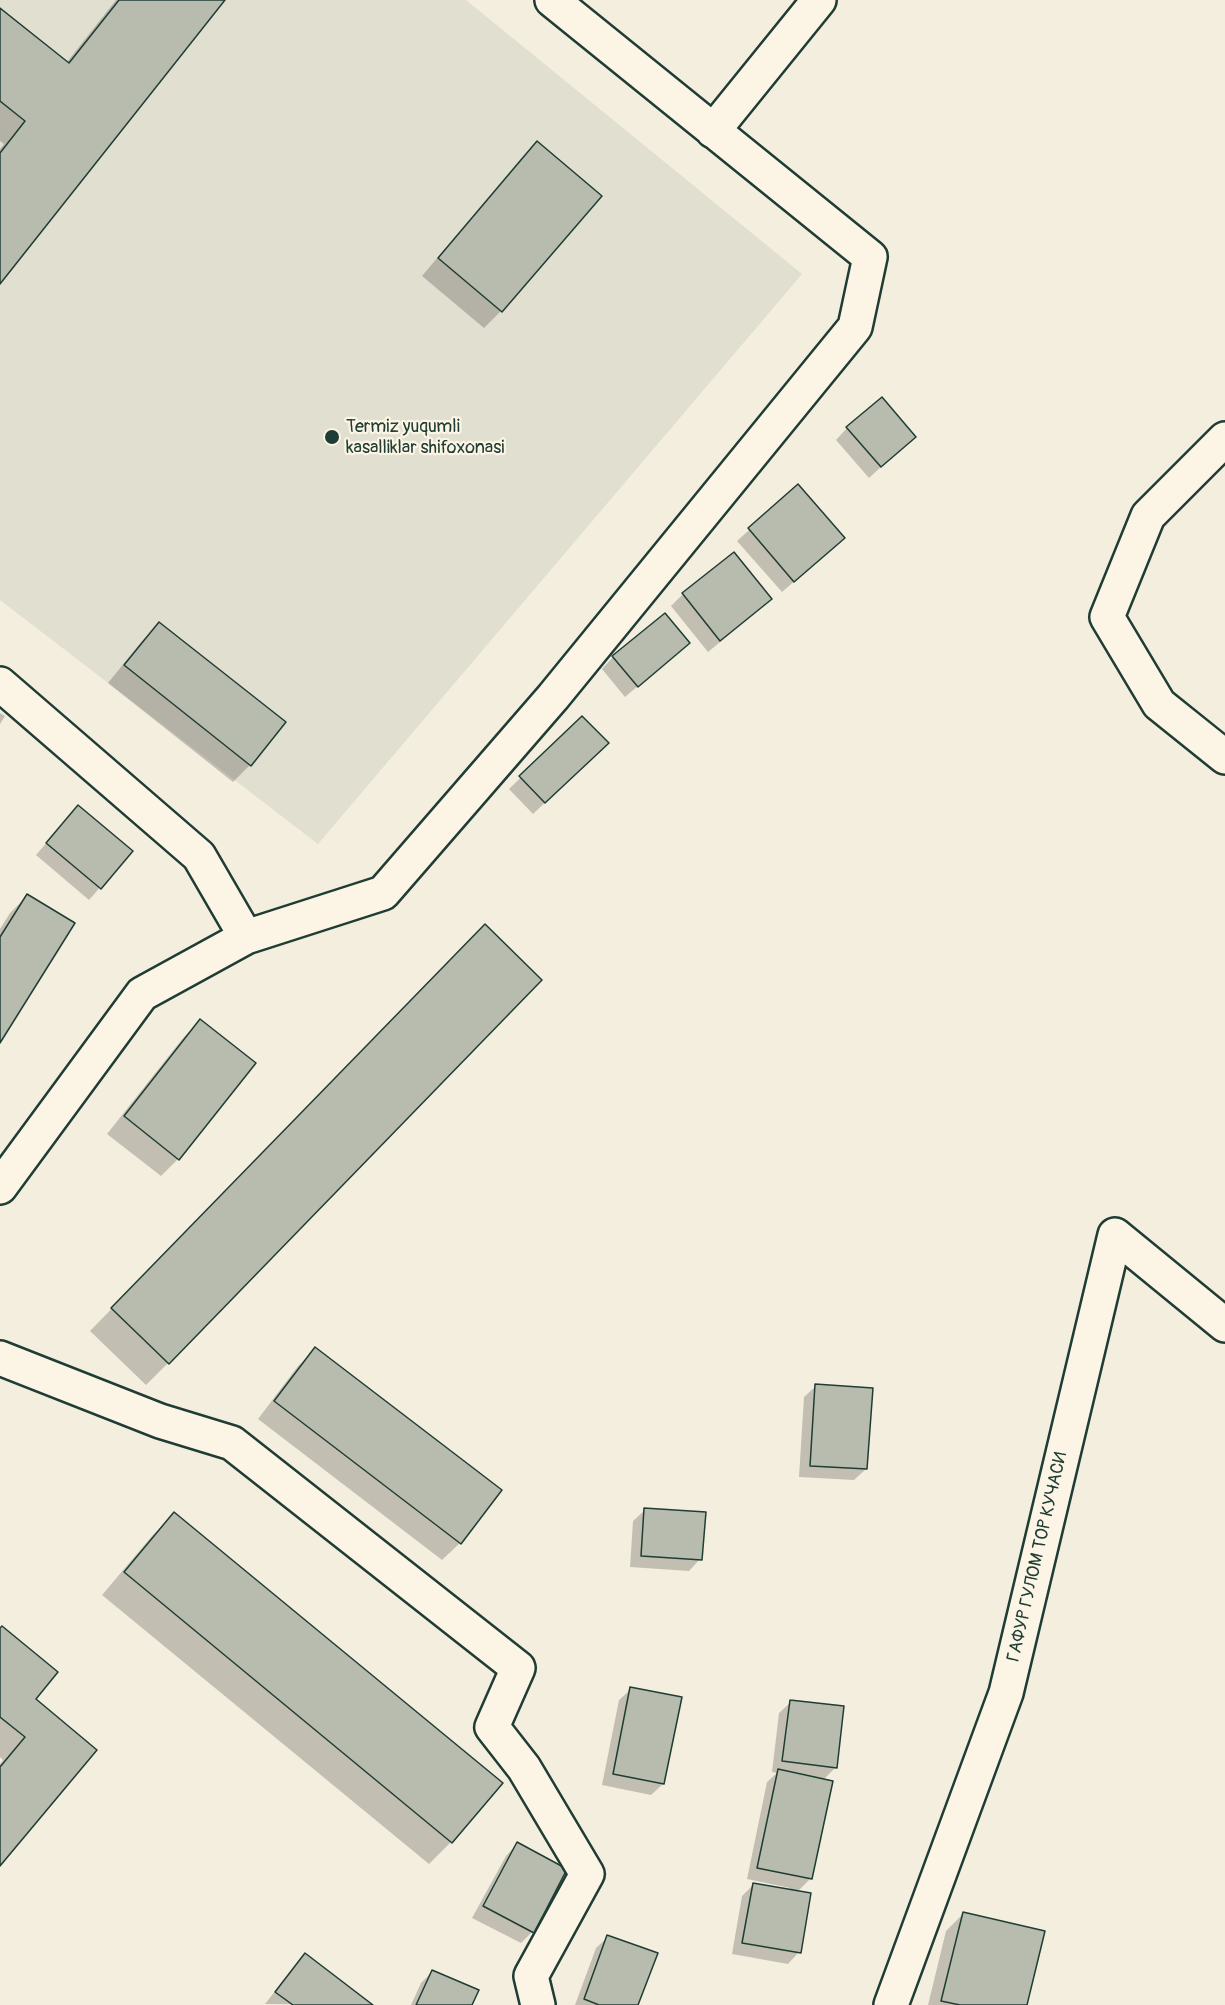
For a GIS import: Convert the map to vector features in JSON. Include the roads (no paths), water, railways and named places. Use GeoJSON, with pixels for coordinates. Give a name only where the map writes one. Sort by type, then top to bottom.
{"type":"FeatureCollection","features":[{"type":"Feature","properties":{"kind":"street"},"geometry":{"type":"LineString","coordinates":[[0,1187],[142,994],[246,937],[383,893],[553,697],[855,327],[870,257],[552,0]]}},
{"type":"Feature","properties":{"kind":"street"},"geometry":{"type":"LineString","coordinates":[[713,130],[819,0]]}},
{"type":"Feature","properties":{"kind":"street"},"geometry":{"type":"LineString","coordinates":[[1225,439],[1148,516],[1107,617],[1159,704],[1225,757]]}},
{"type":"Feature","properties":{"kind":"street"},"geometry":{"type":"LineString","coordinates":[[0,684],[199,856],[246,937]]}},
{"type":"Feature","properties":{"kind":"street","name":"ГАФУР ГУЛОМ ТОР КУЧАСИ"},"geometry":{"type":"LineString","coordinates":[[891,2005],[1006,1693],[1115,1235],[1225,1325]]}},
{"type":"Feature","properties":{"kind":"street"},"geometry":{"type":"LineString","coordinates":[[0,1358],[160,1421],[232,1443],[518,1668],[492,1727],[524,1768],[587,1874],[531,1976],[538,2005]]}},
{"type":"Feature","properties":{"kind":"place","name":"Termiz yuqumli kasalliklar shifoxonasi"},"geometry":{"type":"Point","coordinates":[332,437]}}]}
